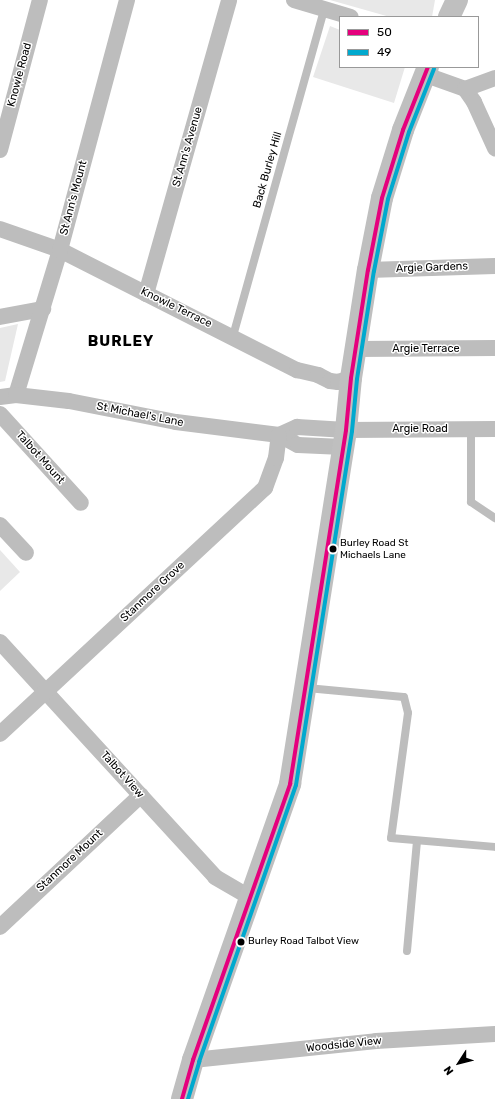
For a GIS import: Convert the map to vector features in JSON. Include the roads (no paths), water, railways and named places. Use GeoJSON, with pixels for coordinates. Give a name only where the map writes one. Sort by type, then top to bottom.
{"type":"FeatureCollection","features":[{"type":"Feature","properties":{"kind":"street","name":"Knowle Road"},"geometry":{"type":"LineString","coordinates":[[0,150],[5,110],[40,0]]}},
{"type":"Feature","properties":{"kind":"street","name":"St Ann's Mount"},"geometry":{"type":"LineString","coordinates":[[16,395],[60,250],[127,0]]}},
{"type":"Feature","properties":{"kind":"street","name":"St Ann's Avenue"},"geometry":{"type":"LineString","coordinates":[[146,294],[229,0]]}},
{"type":"Feature","properties":{"kind":"street"},"geometry":{"type":"LineString","coordinates":[[294,0],[348,16]]}},
{"type":"Feature","properties":{"kind":"street"},"geometry":{"type":"LineString","coordinates":[[182,1099],[193,1060],[290,784],[344,439],[368,270],[382,198],[403,130],[427,71],[466,89],[474,102],[495,148]]}},
{"type":"Feature","properties":{"kind":"street"},"geometry":{"type":"LineString","coordinates":[[466,89],[495,78]]}},
{"type":"Feature","properties":{"kind":"street","name":"Knowle Terrace"},"geometry":{"type":"LineString","coordinates":[[0,229],[60,250],[233,336],[297,370],[318,375],[330,382],[338,382],[352,378]]}},
{"type":"Feature","properties":{"kind":"street","name":"Argie Gardens"},"geometry":{"type":"LineString","coordinates":[[368,270],[495,266]]}},
{"type":"Feature","properties":{"kind":"street"},"geometry":{"type":"LineString","coordinates":[[0,317],[43,309]]}},
{"type":"Feature","properties":{"kind":"street","name":"Argie Terrace"},"geometry":{"type":"LineString","coordinates":[[356,349],[495,348]]}},
{"type":"Feature","properties":{"kind":"street","name":"St Michael's Lane"},"geometry":{"type":"LineString","coordinates":[[0,397],[16,395],[69,401],[176,422],[280,435]]}},
{"type":"Feature","properties":{"kind":"street","name":"Talbot Mount"},"geometry":{"type":"LineString","coordinates":[[0,414],[81,503]]}},
{"type":"Feature","properties":{"kind":"street"},"geometry":{"type":"LineString","coordinates":[[280,435],[297,427],[344,439]]}},
{"type":"Feature","properties":{"kind":"street","name":"Argie Road"},"geometry":{"type":"LineString","coordinates":[[344,439],[495,428]]}},
{"type":"Feature","properties":{"kind":"street","name":"Stanmore Grove"},"geometry":{"type":"LineString","coordinates":[[0,734],[265,488],[276,458],[280,435]]}},
{"type":"Feature","properties":{"kind":"street"},"geometry":{"type":"LineString","coordinates":[[0,526],[26,553]]}},
{"type":"Feature","properties":{"kind":"street","name":"Talbot View"},"geometry":{"type":"LineString","coordinates":[[0,642],[215,877],[251,898]]}},
{"type":"Feature","properties":{"kind":"street","name":"Stanmore Mount"},"geometry":{"type":"LineString","coordinates":[[0,927],[141,796]]}},
{"type":"Feature","properties":{"kind":"street","name":"Woodside View"},"geometry":{"type":"LineString","coordinates":[[193,1060],[376,1041],[495,1034]]}},
{"type":"Feature","properties":{"kind":"lane","name":"Back Burley Hill"},"geometry":{"type":"LineString","coordinates":[[233,336],[324,9]]}},
{"type":"Feature","properties":{"kind":"lane"},"geometry":{"type":"LineString","coordinates":[[471,429],[471,502],[495,518]]}},
{"type":"Feature","properties":{"kind":"lane"},"geometry":{"type":"LineString","coordinates":[[306,688],[404,697],[408,713],[391,838],[495,847]]}},
{"type":"Feature","properties":{"kind":"lane"},"geometry":{"type":"LineString","coordinates":[[407,951],[417,841]]}},
{"type":"Feature","properties":{"kind":"place","name":"Burley Road St Michaels Lane"},"geometry":{"type":"Point","coordinates":[333,549]}},
{"type":"Feature","properties":{"kind":"place","name":"Burley Road Talbot View"},"geometry":{"type":"Point","coordinates":[241,942]}},
{"type":"Feature","properties":{"kind":"district","name":"BURLEY"},"geometry":{"type":"Point","coordinates":[121,342]}}]}
